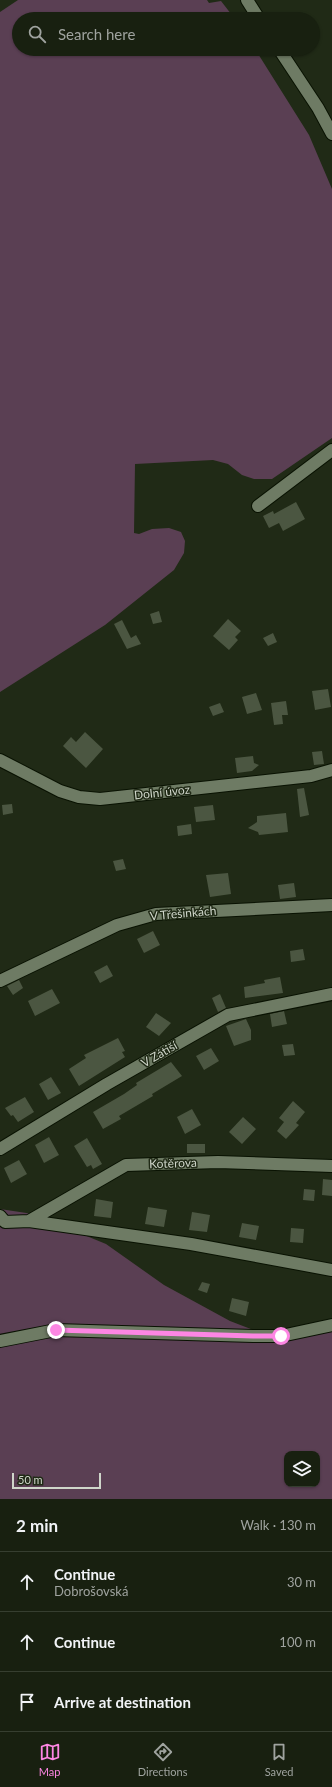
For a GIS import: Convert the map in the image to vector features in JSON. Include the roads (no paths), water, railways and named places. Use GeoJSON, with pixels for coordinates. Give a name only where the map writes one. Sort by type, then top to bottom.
{"type":"FeatureCollection","features":[{"type":"Feature","properties":{"kind":"street"},"geometry":{"type":"LineString","coordinates":[[247,0],[255,12]]}},
{"type":"Feature","properties":{"kind":"street"},"geometry":{"type":"LineString","coordinates":[[284,56],[318,108],[332,134]]}},
{"type":"Feature","properties":{"kind":"street"},"geometry":{"type":"LineString","coordinates":[[258,506],[332,450]]}},
{"type":"Feature","properties":{"kind":"street","name":"Dolní úvoz"},"geometry":{"type":"LineString","coordinates":[[0,760],[60,791],[79,797],[100,799],[311,776],[332,770]]}},
{"type":"Feature","properties":{"kind":"street","name":"V Třešinkách"},"geometry":{"type":"LineString","coordinates":[[0,981],[118,924],[156,914],[332,905]]}},
{"type":"Feature","properties":{"kind":"street","name":"V Zátiší"},"geometry":{"type":"LineString","coordinates":[[0,1149],[107,1084],[228,1015],[332,994]]}},
{"type":"Feature","properties":{"kind":"street","name":"Kotěrova"},"geometry":{"type":"LineString","coordinates":[[29,1221],[126,1165],[218,1162],[332,1166]]}},
{"type":"Feature","properties":{"kind":"street"},"geometry":{"type":"LineString","coordinates":[[0,1216],[5,1222],[29,1221],[191,1244],[332,1270]]}},
{"type":"Feature","properties":{"kind":"street"},"geometry":{"type":"LineString","coordinates":[[0,1341],[56,1330],[228,1336],[281,1336],[332,1325]]}}]}
